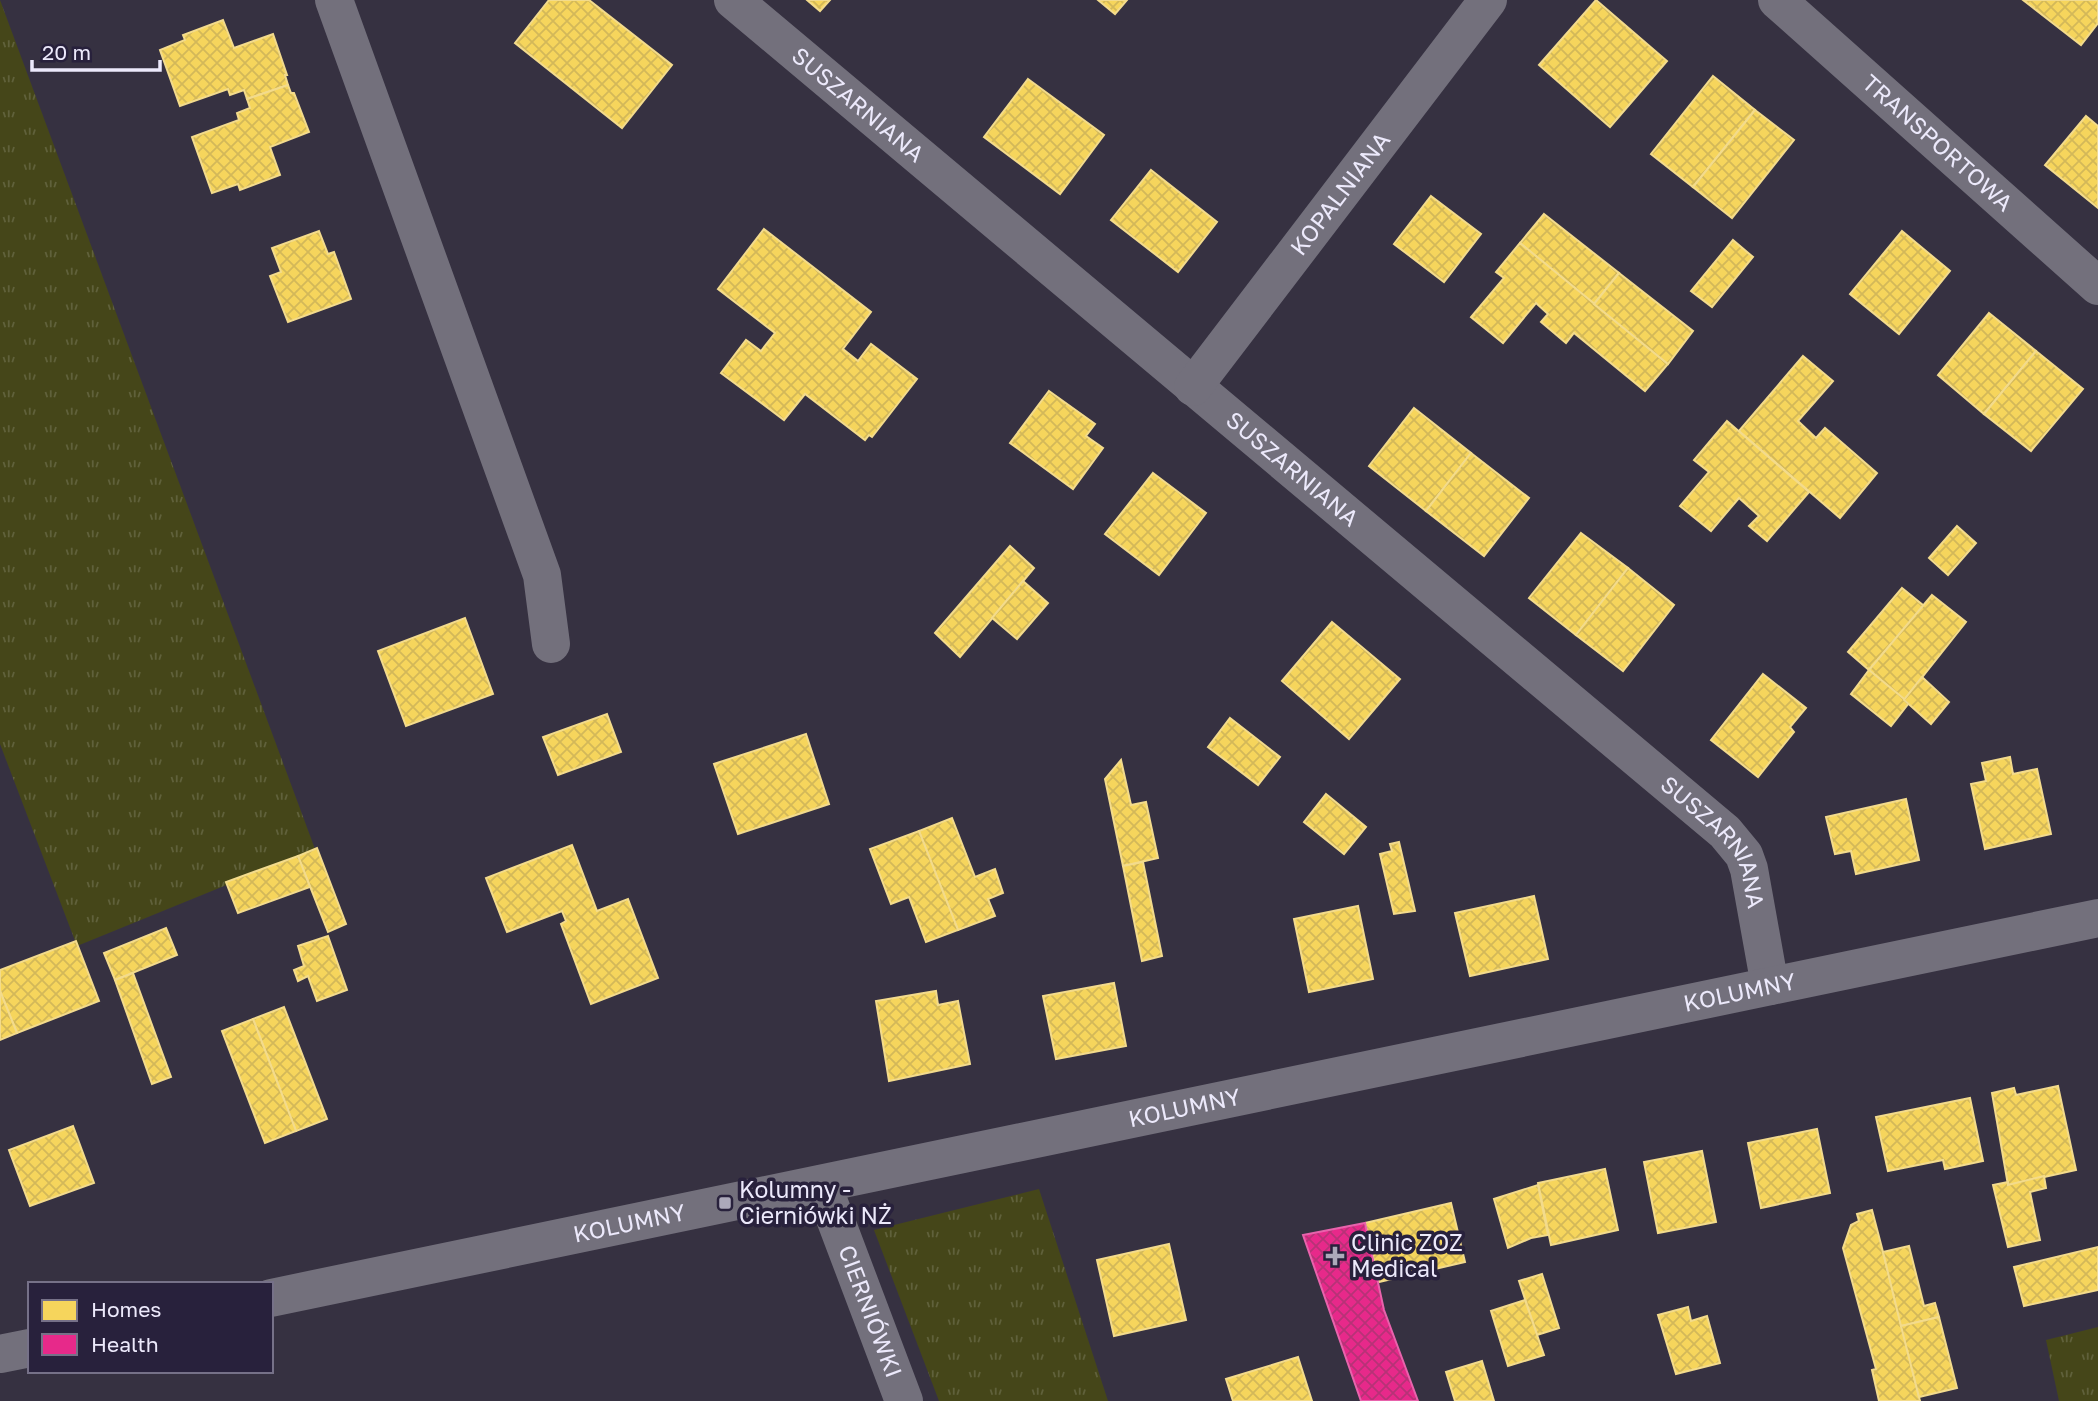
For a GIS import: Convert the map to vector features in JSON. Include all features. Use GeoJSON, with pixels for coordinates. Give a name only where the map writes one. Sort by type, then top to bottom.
{"type":"FeatureCollection","features":[{"type":"Feature","properties":{"kind":"street"},"geometry":{"type":"LineString","coordinates":[[334,0],[542,575],[551,644]]}},
{"type":"Feature","properties":{"kind":"street","name":"SUSZARNIANA"},"geometry":{"type":"LineString","coordinates":[[733,0],[1735,841],[1749,869],[1770,986]]}},
{"type":"Feature","properties":{"kind":"street","name":"KOPALNIANA"},"geometry":{"type":"LineString","coordinates":[[1193,387],[1488,0]]}},
{"type":"Feature","properties":{"kind":"street","name":"TRANSPORTOWA"},"geometry":{"type":"LineString","coordinates":[[1777,0],[2098,286]]}},
{"type":"Feature","properties":{"kind":"street","name":"KOLUMNY"},"geometry":{"type":"LineString","coordinates":[[273,1298],[2098,918]]}},
{"type":"Feature","properties":{"kind":"street","name":"CIERNIÓWKI"},"geometry":{"type":"LineString","coordinates":[[822,1184],[904,1401]]}},
{"type":"Feature","properties":{"kind":"street"},"geometry":{"type":"LineString","coordinates":[[0,1354],[28,1348]]}},
{"type":"Feature","properties":{"kind":"green space"},"geometry":{"type":"Polygon","coordinates":[[[0,0],[315,849],[77,946],[0,744],[0,0]]]}},
{"type":"Feature","properties":{"kind":"green space"},"geometry":{"type":"Polygon","coordinates":[[[1039,1189],[1108,1401],[939,1401],[874,1230],[1039,1189]]]}},
{"type":"Feature","properties":{"kind":"green space"},"geometry":{"type":"Polygon","coordinates":[[[2098,1327],[2098,1401],[2059,1401],[2046,1340],[2098,1327]]]}},
{"type":"Feature","properties":{"kind":"building: Homes"},"geometry":{"type":"Polygon","coordinates":[[[549,0],[589,0],[672,65],[622,128],[515,43],[549,0]]]}},
{"type":"Feature","properties":{"kind":"building: Homes"},"geometry":{"type":"Polygon","coordinates":[[[807,0],[830,0],[820,11],[807,0]]]}},
{"type":"Feature","properties":{"kind":"building: Homes"},"geometry":{"type":"Polygon","coordinates":[[[1098,0],[1127,0],[1115,14],[1098,0]]]}},
{"type":"Feature","properties":{"kind":"building: Homes"},"geometry":{"type":"Polygon","coordinates":[[[1596,0],[1667,61],[1610,127],[1539,65],[1596,0]]]}},
{"type":"Feature","properties":{"kind":"building: Homes"},"geometry":{"type":"Polygon","coordinates":[[[2023,0],[2098,0],[2098,23],[2081,45],[2023,0]]]}},
{"type":"Feature","properties":{"kind":"building: Homes"},"geometry":{"type":"Polygon","coordinates":[[[223,20],[234,48],[273,34],[288,85],[247,99],[244,90],[230,95],[228,89],[180,106],[160,50],[185,40],[183,35],[223,20]]]}},
{"type":"Feature","properties":{"kind":"building: Homes"},"geometry":{"type":"Polygon","coordinates":[[[1713,76],[1755,110],[1693,187],[1651,154],[1713,76]]]}},
{"type":"Feature","properties":{"kind":"building: Homes"},"geometry":{"type":"Polygon","coordinates":[[[1028,79],[1104,135],[1060,194],[984,137],[1028,79]]]}},
{"type":"Feature","properties":{"kind":"building: Homes"},"geometry":{"type":"Polygon","coordinates":[[[288,85],[291,93],[294,93],[309,132],[270,147],[280,175],[240,190],[238,184],[212,193],[192,137],[239,120],[237,113],[250,108],[247,99],[288,85]]]}},
{"type":"Feature","properties":{"kind":"building: Homes"},"geometry":{"type":"Polygon","coordinates":[[[1755,110],[1794,140],[1732,218],[1693,187],[1755,110]]]}},
{"type":"Feature","properties":{"kind":"building: Homes"},"geometry":{"type":"Polygon","coordinates":[[[2086,116],[2098,126],[2098,208],[2045,165],[2086,116]]]}},
{"type":"Feature","properties":{"kind":"building: Homes"},"geometry":{"type":"Polygon","coordinates":[[[1151,170],[1217,222],[1178,272],[1111,220],[1151,170]]]}},
{"type":"Feature","properties":{"kind":"building: Homes"},"geometry":{"type":"Polygon","coordinates":[[[1431,196],[1481,234],[1444,282],[1394,244],[1431,196]]]}},
{"type":"Feature","properties":{"kind":"building: Homes"},"geometry":{"type":"Polygon","coordinates":[[[1544,214],[1619,273],[1594,304],[1520,243],[1544,214]]]}},
{"type":"Feature","properties":{"kind":"building: Homes"},"geometry":{"type":"Polygon","coordinates":[[[764,229],[871,312],[843,349],[858,361],[871,344],[917,379],[872,437],[869,435],[865,440],[805,394],[784,420],[721,373],[746,340],[761,351],[775,333],[718,289],[764,229]]]}},
{"type":"Feature","properties":{"kind":"building: Homes"},"geometry":{"type":"Polygon","coordinates":[[[319,231],[328,254],[334,252],[351,299],[288,322],[270,276],[281,272],[272,248],[319,231]]]}},
{"type":"Feature","properties":{"kind":"building: Homes"},"geometry":{"type":"Polygon","coordinates":[[[1902,231],[1950,271],[1899,334],[1850,294],[1902,231]]]}},
{"type":"Feature","properties":{"kind":"building: Homes"},"geometry":{"type":"Polygon","coordinates":[[[1733,240],[1753,257],[1712,307],[1691,291],[1733,240]]]}},
{"type":"Feature","properties":{"kind":"building: Homes"},"geometry":{"type":"Polygon","coordinates":[[[1520,243],[1668,364],[1645,391],[1574,333],[1566,343],[1541,322],[1548,314],[1536,303],[1503,343],[1471,317],[1504,278],[1496,272],[1520,243]]]}},
{"type":"Feature","properties":{"kind":"building: Homes"},"geometry":{"type":"Polygon","coordinates":[[[1619,273],[1693,331],[1668,364],[1594,304],[1619,273]]]}},
{"type":"Feature","properties":{"kind":"building: Homes"},"geometry":{"type":"Polygon","coordinates":[[[1989,313],[2036,351],[1984,414],[1938,375],[1989,313]]]}},
{"type":"Feature","properties":{"kind":"building: Homes"},"geometry":{"type":"Polygon","coordinates":[[[2036,351],[2083,389],[2031,451],[1984,414],[2036,351]]]}},
{"type":"Feature","properties":{"kind":"building: Homes"},"geometry":{"type":"Polygon","coordinates":[[[1803,356],[1833,381],[1798,421],[1816,438],[1825,428],[1877,473],[1840,518],[1739,431],[1803,356]]]}},
{"type":"Feature","properties":{"kind":"building: Homes"},"geometry":{"type":"Polygon","coordinates":[[[1049,391],[1095,424],[1086,436],[1103,448],[1073,489],[1010,443],[1049,391]]]}},
{"type":"Feature","properties":{"kind":"building: Homes"},"geometry":{"type":"Polygon","coordinates":[[[1414,408],[1471,453],[1426,511],[1369,466],[1414,408]]]}},
{"type":"Feature","properties":{"kind":"building: Homes"},"geometry":{"type":"Polygon","coordinates":[[[1727,421],[1809,492],[1767,541],[1749,526],[1759,516],[1739,498],[1711,531],[1680,506],[1709,472],[1694,460],[1727,421]]]}},
{"type":"Feature","properties":{"kind":"building: Homes"},"geometry":{"type":"Polygon","coordinates":[[[1471,453],[1529,498],[1484,556],[1426,511],[1471,453]]]}},
{"type":"Feature","properties":{"kind":"building: Homes"},"geometry":{"type":"Polygon","coordinates":[[[1153,473],[1206,513],[1159,575],[1105,534],[1153,473]]]}},
{"type":"Feature","properties":{"kind":"building: Homes"},"geometry":{"type":"Polygon","coordinates":[[[1957,526],[1976,543],[1948,575],[1929,558],[1957,526]]]}},
{"type":"Feature","properties":{"kind":"building: Homes"},"geometry":{"type":"Polygon","coordinates":[[[1581,533],[1628,568],[1576,635],[1529,598],[1581,533]]]}},
{"type":"Feature","properties":{"kind":"building: Homes"},"geometry":{"type":"Polygon","coordinates":[[[1010,546],[1034,568],[960,657],[935,633],[1010,546]]]}},
{"type":"Feature","properties":{"kind":"building: Homes"},"geometry":{"type":"Polygon","coordinates":[[[1628,568],[1674,605],[1623,671],[1576,635],[1628,568]]]}},
{"type":"Feature","properties":{"kind":"building: Homes"},"geometry":{"type":"Polygon","coordinates":[[[1023,581],[1048,603],[1017,639],[992,618],[1023,581]]]}},
{"type":"Feature","properties":{"kind":"building: Homes"},"geometry":{"type":"Polygon","coordinates":[[[1902,588],[1924,606],[1869,670],[1848,652],[1902,588]]]}},
{"type":"Feature","properties":{"kind":"building: Homes"},"geometry":{"type":"Polygon","coordinates":[[[1932,595],[1966,622],[1904,700],[1869,670],[1932,595]]]}},
{"type":"Feature","properties":{"kind":"building: Homes"},"geometry":{"type":"Polygon","coordinates":[[[465,618],[493,694],[406,726],[378,651],[465,618]]]}},
{"type":"Feature","properties":{"kind":"building: Homes"},"geometry":{"type":"Polygon","coordinates":[[[1332,622],[1400,679],[1349,739],[1282,681],[1332,622]]]}},
{"type":"Feature","properties":{"kind":"building: Homes"},"geometry":{"type":"Polygon","coordinates":[[[1869,670],[1909,703],[1891,726],[1851,694],[1869,670]]]}},
{"type":"Feature","properties":{"kind":"building: Homes"},"geometry":{"type":"Polygon","coordinates":[[[1763,674],[1806,708],[1790,727],[1794,732],[1758,777],[1711,740],[1763,674]]]}},
{"type":"Feature","properties":{"kind":"building: Homes"},"geometry":{"type":"Polygon","coordinates":[[[1922,677],[1949,702],[1931,724],[1904,700],[1922,677]]]}},
{"type":"Feature","properties":{"kind":"building: Homes"},"geometry":{"type":"Polygon","coordinates":[[[607,714],[621,752],[558,775],[543,737],[607,714]]]}},
{"type":"Feature","properties":{"kind":"building: Homes"},"geometry":{"type":"Polygon","coordinates":[[[1230,718],[1280,757],[1258,785],[1208,747],[1230,718]]]}},
{"type":"Feature","properties":{"kind":"building: Homes"},"geometry":{"type":"Polygon","coordinates":[[[806,734],[829,804],[738,834],[714,764],[806,734]]]}},
{"type":"Feature","properties":{"kind":"building: Homes"},"geometry":{"type":"Polygon","coordinates":[[[2010,757],[2013,774],[2037,769],[2051,834],[1985,849],[1971,784],[1986,781],[1982,763],[2010,757]]]}},
{"type":"Feature","properties":{"kind":"building: Homes"},"geometry":{"type":"Polygon","coordinates":[[[1121,760],[1131,805],[1146,802],[1158,858],[1123,866],[1105,779],[1121,760]]]}},
{"type":"Feature","properties":{"kind":"building: Homes"},"geometry":{"type":"Polygon","coordinates":[[[1326,794],[1366,827],[1344,854],[1304,822],[1326,794]]]}},
{"type":"Feature","properties":{"kind":"building: Homes"},"geometry":{"type":"Polygon","coordinates":[[[1906,799],[1919,860],[1856,874],[1851,851],[1835,854],[1826,817],[1906,799]]]}},
{"type":"Feature","properties":{"kind":"building: Homes"},"geometry":{"type":"Polygon","coordinates":[[[952,818],[975,877],[995,869],[1003,893],[988,899],[995,916],[958,930],[919,831],[952,818]]]}},
{"type":"Feature","properties":{"kind":"building: Homes"},"geometry":{"type":"Polygon","coordinates":[[[919,831],[958,930],[926,942],[909,897],[891,904],[870,849],[919,831]]]}},
{"type":"Feature","properties":{"kind":"building: Homes"},"geometry":{"type":"Polygon","coordinates":[[[1399,842],[1415,911],[1394,914],[1380,854],[1392,851],[1390,844],[1399,842]]]}},
{"type":"Feature","properties":{"kind":"building: Homes"},"geometry":{"type":"Polygon","coordinates":[[[572,845],[597,911],[628,899],[658,978],[591,1004],[561,924],[566,921],[562,911],[507,932],[486,878],[572,845]]]}},
{"type":"Feature","properties":{"kind":"building: Homes"},"geometry":{"type":"Polygon","coordinates":[[[317,848],[346,924],[328,932],[298,856],[317,848]]]}},
{"type":"Feature","properties":{"kind":"building: Homes"},"geometry":{"type":"Polygon","coordinates":[[[298,856],[310,887],[238,913],[226,882],[298,856]]]}},
{"type":"Feature","properties":{"kind":"building: Homes"},"geometry":{"type":"Polygon","coordinates":[[[1143,862],[1162,956],[1142,961],[1123,866],[1143,862]]]}},
{"type":"Feature","properties":{"kind":"building: Homes"},"geometry":{"type":"Polygon","coordinates":[[[1534,896],[1548,959],[1470,976],[1455,913],[1534,896]]]}},
{"type":"Feature","properties":{"kind":"building: Homes"},"geometry":{"type":"Polygon","coordinates":[[[1358,906],[1373,979],[1309,992],[1294,919],[1358,906]]]}},
{"type":"Feature","properties":{"kind":"building: Homes"},"geometry":{"type":"Polygon","coordinates":[[[166,928],[177,955],[115,980],[104,953],[166,928]]]}},
{"type":"Feature","properties":{"kind":"building: Homes"},"geometry":{"type":"Polygon","coordinates":[[[328,936],[347,990],[317,1001],[308,976],[298,981],[294,970],[304,966],[298,946],[328,936]]]}},
{"type":"Feature","properties":{"kind":"building: Homes"},"geometry":{"type":"Polygon","coordinates":[[[76,941],[99,1001],[17,1033],[0,991],[0,970],[76,941]]]}},
{"type":"Feature","properties":{"kind":"building: Homes"},"geometry":{"type":"Polygon","coordinates":[[[133,973],[171,1077],[152,1084],[115,980],[133,973]]]}},
{"type":"Feature","properties":{"kind":"building: Homes"},"geometry":{"type":"Polygon","coordinates":[[[1114,983],[1126,1046],[1056,1059],[1043,996],[1114,983]]]}},
{"type":"Feature","properties":{"kind":"building: Homes"},"geometry":{"type":"Polygon","coordinates":[[[0,991],[17,1033],[0,1040],[0,991]]]}},
{"type":"Feature","properties":{"kind":"building: Homes"},"geometry":{"type":"Polygon","coordinates":[[[936,991],[938,1005],[958,1001],[970,1064],[889,1081],[876,1001],[936,991]]]}},
{"type":"Feature","properties":{"kind":"building: Homes"},"geometry":{"type":"Polygon","coordinates":[[[284,1007],[327,1119],[296,1131],[253,1019],[284,1007]]]}},
{"type":"Feature","properties":{"kind":"building: Homes"},"geometry":{"type":"Polygon","coordinates":[[[253,1019],[296,1131],[265,1143],[222,1031],[253,1019]]]}},
{"type":"Feature","properties":{"kind":"building: Homes"},"geometry":{"type":"Polygon","coordinates":[[[2058,1086],[2076,1170],[2008,1185],[1992,1093],[2014,1088],[2016,1095],[2058,1086]]]}},
{"type":"Feature","properties":{"kind":"building: Homes"},"geometry":{"type":"Polygon","coordinates":[[[1970,1098],[1983,1161],[1945,1169],[1943,1160],[1888,1171],[1876,1117],[1970,1098]]]}},
{"type":"Feature","properties":{"kind":"building: Homes"},"geometry":{"type":"Polygon","coordinates":[[[73,1126],[94,1183],[30,1206],[9,1150],[73,1126]]]}},
{"type":"Feature","properties":{"kind":"building: Homes"},"geometry":{"type":"Polygon","coordinates":[[[1817,1129],[1830,1193],[1761,1208],[1748,1143],[1817,1129]]]}},
{"type":"Feature","properties":{"kind":"building: Homes"},"geometry":{"type":"Polygon","coordinates":[[[1702,1151],[1716,1222],[1658,1233],[1644,1162],[1702,1151]]]}},
{"type":"Feature","properties":{"kind":"building: Homes"},"geometry":{"type":"Polygon","coordinates":[[[1605,1169],[1618,1230],[1551,1245],[1538,1183],[1605,1169]]]}},
{"type":"Feature","properties":{"kind":"building: Homes"},"geometry":{"type":"Polygon","coordinates":[[[2044,1176],[2046,1188],[2030,1192],[2040,1240],[2008,1247],[1993,1185],[2008,1182],[2008,1185],[2044,1176]]]}},
{"type":"Feature","properties":{"kind":"building: Homes"},"geometry":{"type":"Polygon","coordinates":[[[1538,1185],[1548,1235],[1531,1238],[1508,1248],[1494,1199],[1538,1185]]]}},
{"type":"Feature","properties":{"kind":"building: Homes"},"geometry":{"type":"Polygon","coordinates":[[[1451,1203],[1465,1262],[1379,1282],[1365,1223],[1451,1203]]]}},
{"type":"Feature","properties":{"kind":"building: Homes"},"geometry":{"type":"Polygon","coordinates":[[[1872,1210],[1920,1401],[1879,1401],[1872,1370],[1876,1369],[1843,1248],[1851,1225],[1859,1221],[1857,1214],[1872,1210]]]}},
{"type":"Feature","properties":{"kind":"building: Homes"},"geometry":{"type":"Polygon","coordinates":[[[1169,1244],[1186,1320],[1114,1336],[1097,1260],[1169,1244]]]}},
{"type":"Feature","properties":{"kind":"building: Homes"},"geometry":{"type":"Polygon","coordinates":[[[1909,1246],[1924,1306],[1935,1303],[1939,1317],[1901,1326],[1883,1252],[1909,1246]]]}},
{"type":"Feature","properties":{"kind":"building: Homes"},"geometry":{"type":"Polygon","coordinates":[[[2098,1247],[2098,1290],[2024,1306],[2014,1267],[2098,1247]]]}},
{"type":"Feature","properties":{"kind":"building: Homes"},"geometry":{"type":"Polygon","coordinates":[[[1542,1274],[1559,1328],[1537,1335],[1519,1281],[1542,1274]]]}},
{"type":"Feature","properties":{"kind":"building: Homes"},"geometry":{"type":"Polygon","coordinates":[[[1525,1300],[1544,1355],[1508,1366],[1491,1311],[1525,1300]]]}},
{"type":"Feature","properties":{"kind":"building: Homes"},"geometry":{"type":"Polygon","coordinates":[[[1688,1307],[1691,1321],[1707,1316],[1720,1363],[1676,1374],[1658,1315],[1688,1307]]]}},
{"type":"Feature","properties":{"kind":"building: Homes"},"geometry":{"type":"Polygon","coordinates":[[[1939,1317],[1957,1388],[1919,1397],[1901,1326],[1939,1317]]]}},
{"type":"Feature","properties":{"kind":"building: Homes"},"geometry":{"type":"Polygon","coordinates":[[[1298,1357],[1312,1401],[1233,1401],[1226,1379],[1298,1357]]]}},
{"type":"Feature","properties":{"kind":"building: Homes"},"geometry":{"type":"Polygon","coordinates":[[[1482,1361],[1494,1401],[1455,1401],[1446,1372],[1482,1361]]]}},
{"type":"Feature","properties":{"kind":"building: Health"},"geometry":{"type":"Polygon","coordinates":[[[1365,1223],[1384,1310],[1418,1401],[1361,1401],[1303,1235],[1365,1223]]]}},
{"type":"Feature","properties":{"kind":"place","name":"Kolumny - Cierniówki NŻ"},"geometry":{"type":"Point","coordinates":[725,1203]}},
{"type":"Feature","properties":{"kind":"place","name":"Clinic ZOZ Medical"},"geometry":{"type":"Point","coordinates":[1335,1256]}}]}
